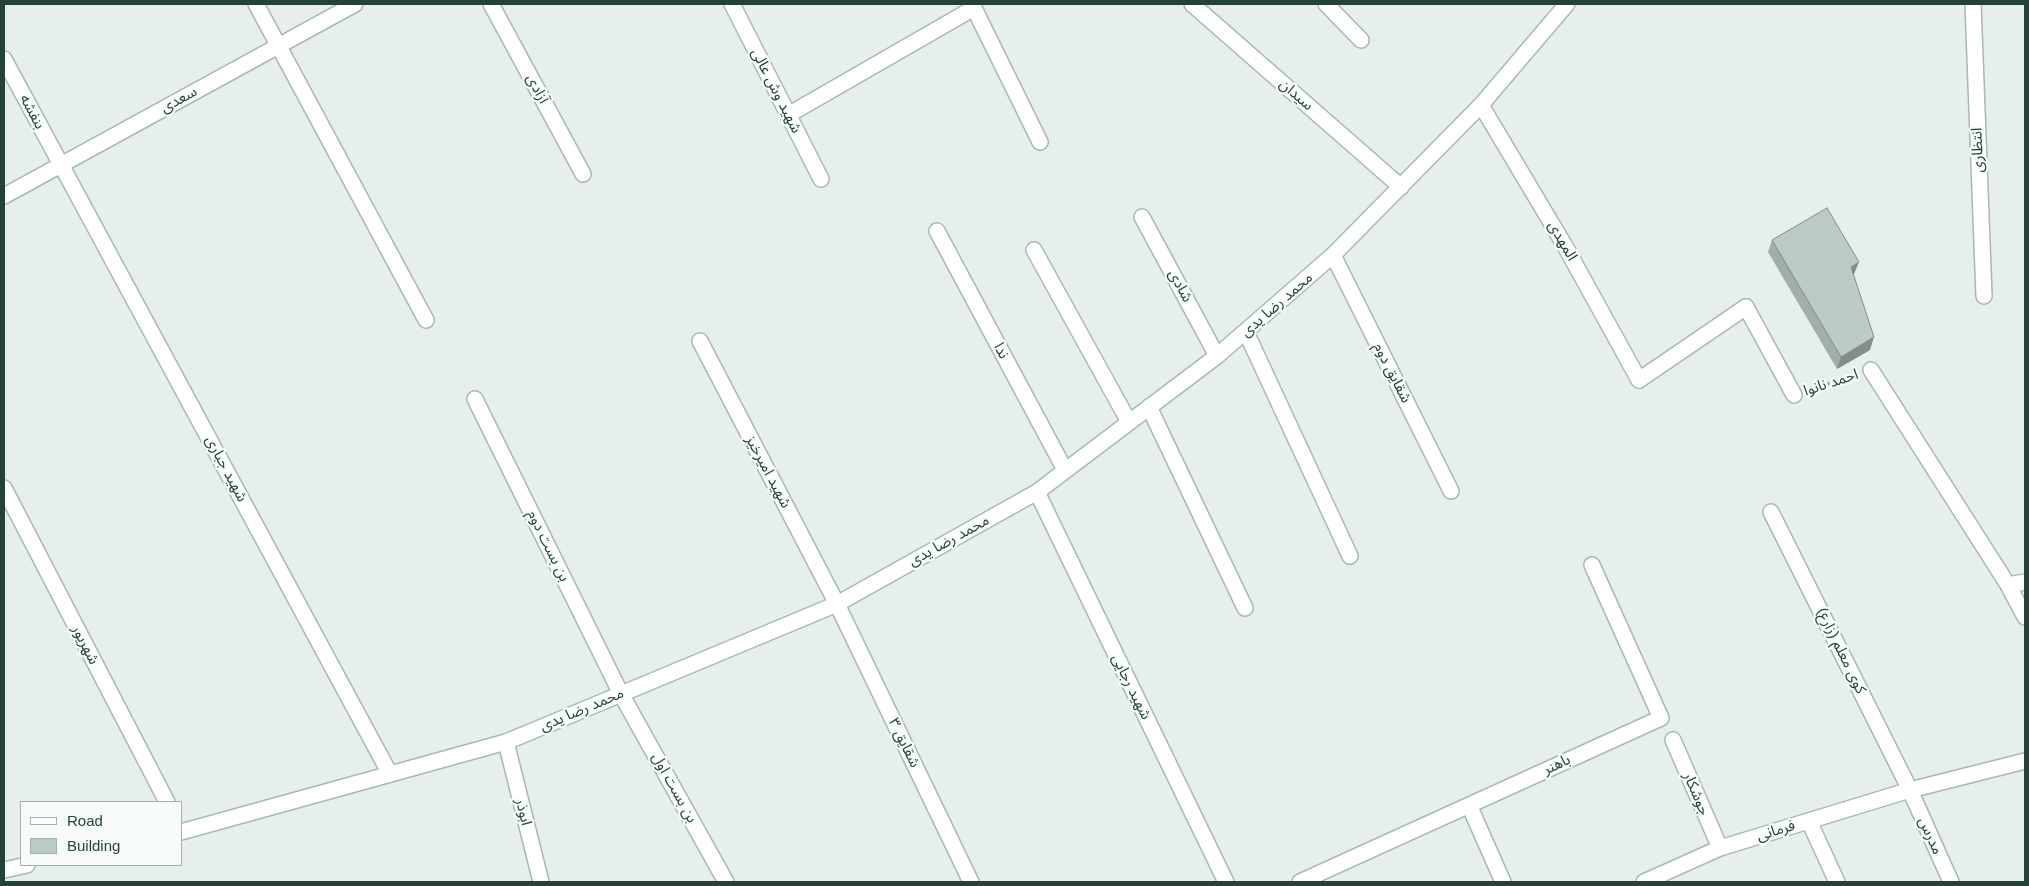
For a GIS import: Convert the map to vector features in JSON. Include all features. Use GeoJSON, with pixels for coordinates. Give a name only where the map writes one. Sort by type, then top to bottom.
{"type":"FeatureCollection","features":[{"type":"Feature","properties":{"kind":"street"},"geometry":{"type":"LineString","coordinates":[[256,4],[426,320]]}},
{"type":"Feature","properties":{"kind":"street","name":"سعدی"},"geometry":{"type":"LineString","coordinates":[[4,196],[355,4]]}},
{"type":"Feature","properties":{"kind":"street","name":"آزادی"},"geometry":{"type":"LineString","coordinates":[[491,4],[583,174]]}},
{"type":"Feature","properties":{"kind":"street","name":"شهید وش عالی"},"geometry":{"type":"LineString","coordinates":[[732,4],[821,179]]}},
{"type":"Feature","properties":{"kind":"street","name":"سیدان"},"geometry":{"type":"LineString","coordinates":[[1192,4],[1400,187]]}},
{"type":"Feature","properties":{"kind":"street"},"geometry":{"type":"LineString","coordinates":[[1326,4],[1361,40]]}},
{"type":"Feature","properties":{"kind":"street","name":"محمد رضا یدی"},"geometry":{"type":"LineString","coordinates":[[182,831],[506,742],[837,604],[1037,492],[1217,356],[1333,255],[1481,105],[1567,4]]}},
{"type":"Feature","properties":{"kind":"street","name":"انتظاری"},"geometry":{"type":"LineString","coordinates":[[1972,4],[1984,296]]}},
{"type":"Feature","properties":{"kind":"street"},"geometry":{"type":"LineString","coordinates":[[788,115],[973,6],[1040,142]]}},
{"type":"Feature","properties":{"kind":"street","name":"بنفشه"},"geometry":{"type":"LineString","coordinates":[[4,59],[61,164]]}},
{"type":"Feature","properties":{"kind":"street","name":"المهدی"},"geometry":{"type":"LineString","coordinates":[[1481,105],[1565,246],[1639,380]]}},
{"type":"Feature","properties":{"kind":"street","name":"شهید جباری"},"geometry":{"type":"LineString","coordinates":[[61,164],[390,774]]}},
{"type":"Feature","properties":{"kind":"street","name":"شادی"},"geometry":{"type":"LineString","coordinates":[[1142,217],[1217,356]]}},
{"type":"Feature","properties":{"kind":"street","name":"ندا"},"geometry":{"type":"LineString","coordinates":[[937,231],[1065,470]]}},
{"type":"Feature","properties":{"kind":"street"},"geometry":{"type":"LineString","coordinates":[[1034,250],[1129,422]]}},
{"type":"Feature","properties":{"kind":"street","name":"شقایق دوم"},"geometry":{"type":"LineString","coordinates":[[1333,255],[1452,491]]}},
{"type":"Feature","properties":{"kind":"street","name":"احمد نانوا"},"geometry":{"type":"LineString","coordinates":[[1639,380],[1746,307],[1794,395]]}},
{"type":"Feature","properties":{"kind":"street"},"geometry":{"type":"LineString","coordinates":[[1246,332],[1350,556]]}},
{"type":"Feature","properties":{"kind":"street","name":"شهید امیرخیز"},"geometry":{"type":"LineString","coordinates":[[700,341],[837,604]]}},
{"type":"Feature","properties":{"kind":"street","name":"احمد نانوا"},"geometry":{"type":"LineString","coordinates":[[1871,370],[2008,585],[2025,617]]}},
{"type":"Feature","properties":{"kind":"street","name":"بن بست دوم"},"geometry":{"type":"LineString","coordinates":[[475,399],[621,694]]}},
{"type":"Feature","properties":{"kind":"street"},"geometry":{"type":"LineString","coordinates":[[1149,407],[1245,608]]}},
{"type":"Feature","properties":{"kind":"street","name":"شهریور"},"geometry":{"type":"LineString","coordinates":[[4,488],[166,801]]}},
{"type":"Feature","properties":{"kind":"street","name":"شهید رجایی"},"geometry":{"type":"LineString","coordinates":[[1037,492],[1226,882]]}},
{"type":"Feature","properties":{"kind":"street","name":"کوی معلم (زارع)"},"geometry":{"type":"LineString","coordinates":[[1772,512],[1910,790]]}},
{"type":"Feature","properties":{"kind":"street","name":"باهنر"},"geometry":{"type":"LineString","coordinates":[[1300,882],[1661,718],[1592,565]]}},
{"type":"Feature","properties":{"kind":"street"},"geometry":{"type":"LineString","coordinates":[[2008,585],[2025,582]]}},
{"type":"Feature","properties":{"kind":"street","name":"شقایق ۳"},"geometry":{"type":"LineString","coordinates":[[837,604],[972,882]]}},
{"type":"Feature","properties":{"kind":"street","name":"بن بست اول"},"geometry":{"type":"LineString","coordinates":[[621,694],[726,882]]}},
{"type":"Feature","properties":{"kind":"street","name":"جوشکار"},"geometry":{"type":"LineString","coordinates":[[1673,740],[1720,848]]}},
{"type":"Feature","properties":{"kind":"street","name":"ابوذر"},"geometry":{"type":"LineString","coordinates":[[506,742],[541,882]]}},
{"type":"Feature","properties":{"kind":"street","name":"فرمانی"},"geometry":{"type":"LineString","coordinates":[[1644,882],[1720,848],[1910,790],[2025,761]]}},
{"type":"Feature","properties":{"kind":"street","name":"مدرس"},"geometry":{"type":"LineString","coordinates":[[1910,790],[1951,882]]}},
{"type":"Feature","properties":{"kind":"street"},"geometry":{"type":"LineString","coordinates":[[1469,805],[1503,882]]}},
{"type":"Feature","properties":{"kind":"street"},"geometry":{"type":"LineString","coordinates":[[1809,821],[1837,882]]}},
{"type":"Feature","properties":{"kind":"street"},"geometry":{"type":"LineString","coordinates":[[4,870],[22,866]]}},
{"type":"Feature","properties":{"kind":"path","name":"احمد نانوا"},"geometry":{"type":"LineString","coordinates":[[1794,395],[1871,370]]}},
{"type":"Feature","properties":{"kind":"building"},"geometry":{"type":"Polygon","coordinates":[[[1827,208],[1859,262],[1851,267],[1874,337],[1841,357],[1772,240],[1827,208]]]}}]}
